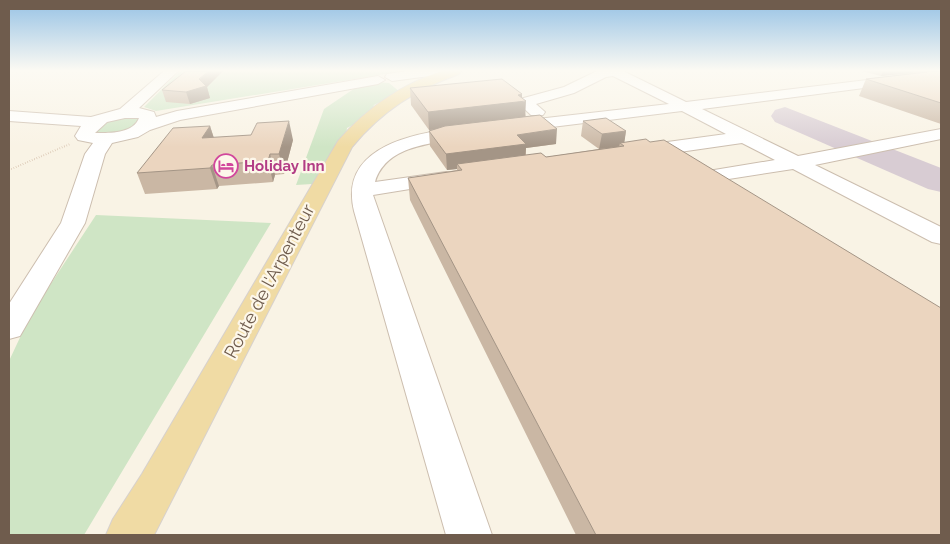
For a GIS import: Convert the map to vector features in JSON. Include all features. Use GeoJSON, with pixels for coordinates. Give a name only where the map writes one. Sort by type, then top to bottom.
{"type":"FeatureCollection","features":[{"type":"Feature","properties":{"kind":"main road","name":"Route de l'Arpenteur"},"geometry":{"type":"LineString","coordinates":[[129,535],[157,488],[344,145],[362,122],[379,108],[398,96]]}},
{"type":"Feature","properties":{"kind":"street"},"geometry":{"type":"LineString","coordinates":[[125,113],[144,96]]}},
{"type":"Feature","properties":{"kind":"street"},"geometry":{"type":"LineString","coordinates":[[9,116],[95,132],[127,135],[145,121],[270,96]]}},
{"type":"Feature","properties":{"kind":"street"},"geometry":{"type":"LineString","coordinates":[[537,112],[525,102],[546,96]]}},
{"type":"Feature","properties":{"kind":"street"},"geometry":{"type":"LineString","coordinates":[[469,535],[369,220],[361,190],[367,171],[376,160],[396,149],[419,140],[488,129],[677,108],[680,104],[665,96]]}},
{"type":"Feature","properties":{"kind":"street"},"geometry":{"type":"LineString","coordinates":[[766,96],[690,106],[688,108],[941,237]]}},
{"type":"Feature","properties":{"kind":"street"},"geometry":{"type":"LineString","coordinates":[[9,328],[73,223],[95,154],[95,132],[102,117],[125,113],[145,121]]}},
{"type":"Feature","properties":{"kind":"street"},"geometry":{"type":"LineString","coordinates":[[623,154],[744,137]]}},
{"type":"Feature","properties":{"kind":"street"},"geometry":{"type":"LineString","coordinates":[[703,177],[795,163],[937,137]]}},
{"type":"Feature","properties":{"kind":"street"},"geometry":{"type":"LineString","coordinates":[[361,190],[468,175]]}},
{"type":"Feature","properties":{"kind":"path"},"geometry":{"type":"LineString","coordinates":[[9,170],[95,132]]}},
{"type":"Feature","properties":{"kind":"green space"},"geometry":{"type":"Polygon","coordinates":[[[155,96],[247,96],[156,111],[144,107],[155,96]]]}},
{"type":"Feature","properties":{"kind":"green space"},"geometry":{"type":"Polygon","coordinates":[[[343,96],[391,96],[374,105],[359,122],[347,128],[346,135],[312,184],[296,185],[324,109],[343,96]]]}},
{"type":"Feature","properties":{"kind":"green space"},"geometry":{"type":"Polygon","coordinates":[[[142,117],[128,132],[94,134],[106,118],[142,117]]]}},
{"type":"Feature","properties":{"kind":"green space"},"geometry":{"type":"Polygon","coordinates":[[[96,215],[271,223],[84,535],[9,535],[9,361],[31,314],[96,215]]]}},
{"type":"Feature","properties":{"kind":"building"},"geometry":{"type":"Polygon","coordinates":[[[416,96],[520,96],[526,101],[428,112],[416,96]]]}},
{"type":"Feature","properties":{"kind":"building"},"geometry":{"type":"Polygon","coordinates":[[[920,96],[941,96],[941,103],[920,96]]]}},
{"type":"Feature","properties":{"kind":"building"},"geometry":{"type":"Polygon","coordinates":[[[540,115],[557,129],[517,135],[526,144],[446,154],[429,131],[445,126],[540,115]]]}},
{"type":"Feature","properties":{"kind":"building"},"geometry":{"type":"Polygon","coordinates":[[[606,118],[626,131],[602,134],[583,121],[606,118]]]}},
{"type":"Feature","properties":{"kind":"building"},"geometry":{"type":"Polygon","coordinates":[[[289,121],[279,154],[270,154],[268,161],[212,165],[210,168],[137,173],[173,128],[210,126],[202,138],[251,135],[257,123],[289,121]]]}},
{"type":"Feature","properties":{"kind":"building"},"geometry":{"type":"Polygon","coordinates":[[[646,139],[650,142],[664,140],[941,308],[941,535],[596,535],[408,178],[462,170],[457,164],[541,153],[546,157],[624,146],[620,143],[646,139]]]}},
{"type":"Feature","properties":{"kind":"taxiway"},"geometry":{"type":"LineString","coordinates":[[785,116],[941,181]]}},
{"type":"Feature","properties":{"kind":"place","name":"Holiday Inn"},"geometry":{"type":"Point","coordinates":[226,166]}}]}
